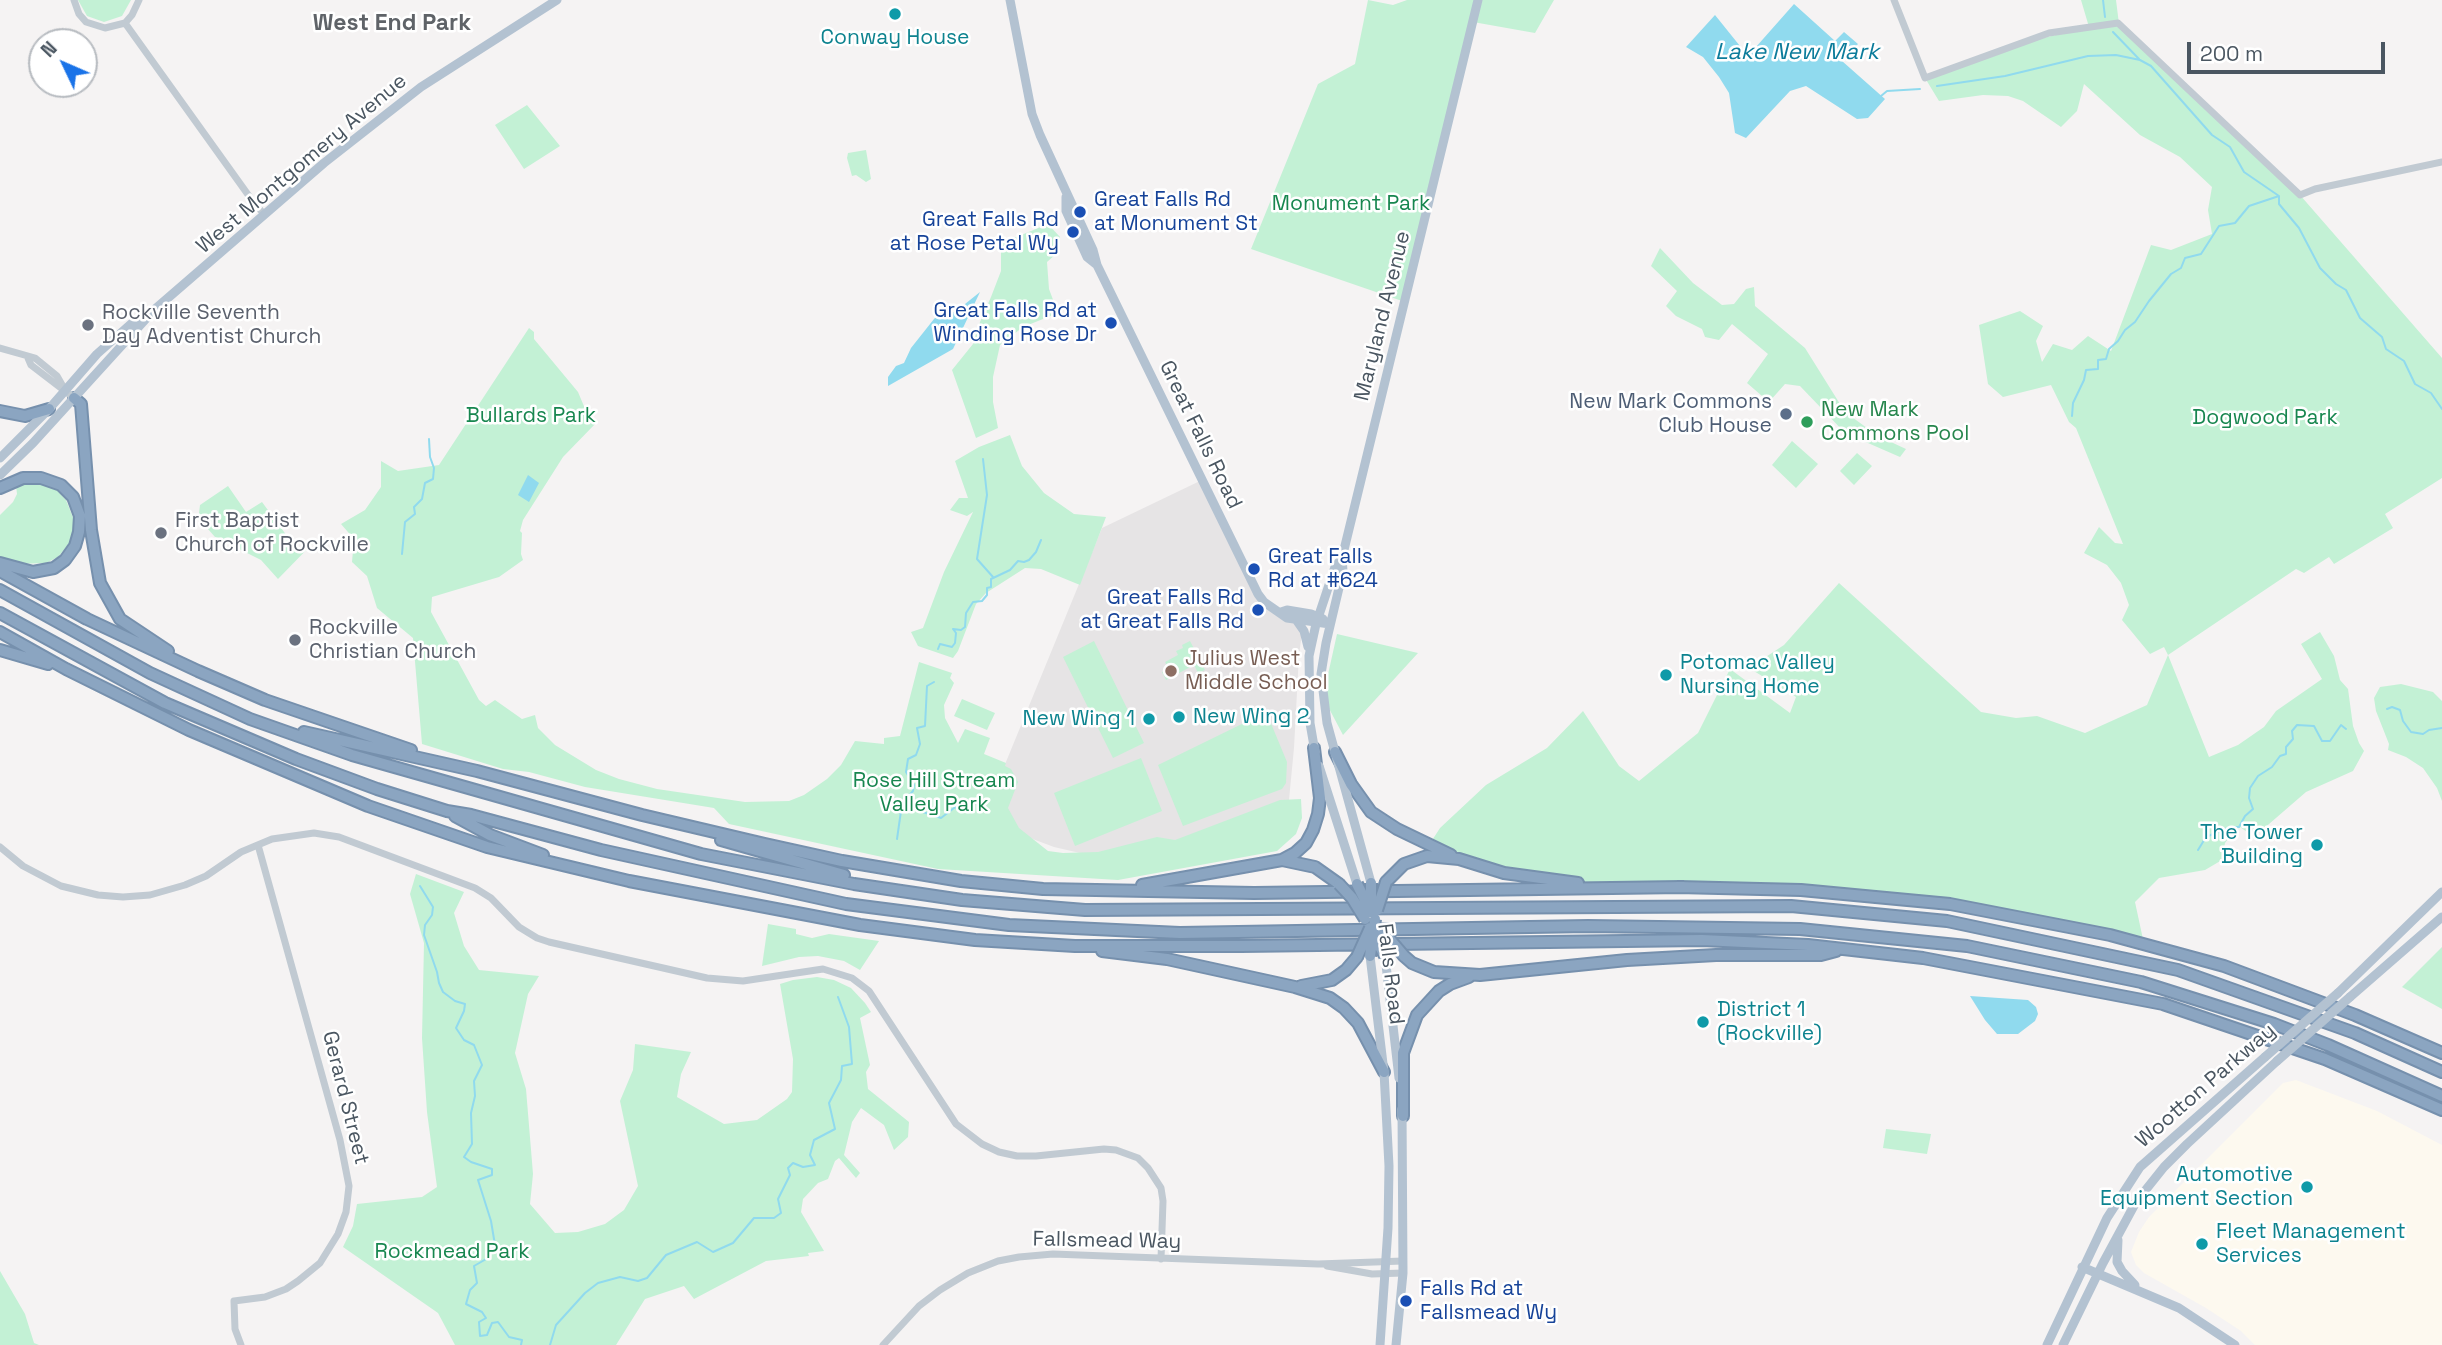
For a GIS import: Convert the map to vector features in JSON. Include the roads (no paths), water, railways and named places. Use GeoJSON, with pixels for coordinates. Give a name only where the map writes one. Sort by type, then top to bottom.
{"type":"FeatureCollection","features":[{"type":"Feature","properties":{"kind":"highway"},"geometry":{"type":"LineString","coordinates":[[74,398],[81,404],[94,559],[100,583],[120,619],[198,671]]}},
{"type":"Feature","properties":{"kind":"highway"},"geometry":{"type":"LineString","coordinates":[[0,411],[24,416],[49,409]]}},
{"type":"Feature","properties":{"kind":"highway"},"geometry":{"type":"LineString","coordinates":[[0,488],[23,478],[41,478],[61,485],[72,497],[80,516],[75,546],[65,560],[54,568],[33,572],[0,563]]}},
{"type":"Feature","properties":{"kind":"highway"},"geometry":{"type":"LineString","coordinates":[[0,571],[87,619],[265,700],[477,771]]}},
{"type":"Feature","properties":{"kind":"highway"},"geometry":{"type":"LineString","coordinates":[[0,590],[150,673],[250,719],[352,755],[701,855],[962,900],[1085,910],[1791,906],[1947,921],[2178,970],[2355,1033],[2442,1072]]}},
{"type":"Feature","properties":{"kind":"highway"},"geometry":{"type":"LineString","coordinates":[[0,613],[165,703],[232,733],[377,789],[447,811],[601,850],[846,904],[1009,925],[1180,933],[1588,926],[1800,929],[1967,946],[2141,982],[2274,1024],[2442,1096]]}},
{"type":"Feature","properties":{"kind":"highway"},"geometry":{"type":"LineString","coordinates":[[0,632],[65,669],[189,730],[368,806],[487,847],[597,874],[860,925],[975,940],[1075,946],[1702,940],[1844,949],[1923,958],[2163,1004],[2325,1059],[2442,1110]]}},
{"type":"Feature","properties":{"kind":"highway"},"geometry":{"type":"LineString","coordinates":[[0,650],[65,669]]}},
{"type":"Feature","properties":{"kind":"highway"},"geometry":{"type":"LineString","coordinates":[[250,719],[477,771],[897,890]]}},
{"type":"Feature","properties":{"kind":"highway"},"geometry":{"type":"LineString","coordinates":[[1043,889],[1149,884],[1282,860],[1295,853],[1306,842],[1318,814],[1320,798],[1314,748]]}},
{"type":"Feature","properties":{"kind":"highway"},"geometry":{"type":"LineString","coordinates":[[1335,752],[1351,784],[1371,812],[1397,830],[1459,859]]}},
{"type":"Feature","properties":{"kind":"highway"},"geometry":{"type":"LineString","coordinates":[[447,811],[490,835],[597,874]]}},
{"type":"Feature","properties":{"kind":"highway"},"geometry":{"type":"LineString","coordinates":[[642,816],[867,866],[961,881],[1043,889],[1254,893],[1683,887]]}},
{"type":"Feature","properties":{"kind":"highway"},"geometry":{"type":"LineString","coordinates":[[1295,987],[1332,980],[1346,970],[1357,957],[1386,882],[1404,864],[1416,858],[1443,856],[1504,873],[1595,885],[1801,890],[1950,904],[2110,935],[2224,966],[2355,1015],[2442,1054]]}},
{"type":"Feature","properties":{"kind":"highway"},"geometry":{"type":"LineString","coordinates":[[1282,860],[1315,867],[1328,874],[1404,956],[1412,963],[1434,972],[1480,975],[1627,960],[1716,955],[1821,955],[1844,949]]}},
{"type":"Feature","properties":{"kind":"highway"},"geometry":{"type":"LineString","coordinates":[[1370,956],[1371,883]]}},
{"type":"Feature","properties":{"kind":"highway"},"geometry":{"type":"LineString","coordinates":[[1357,884],[1385,956]]}},
{"type":"Feature","properties":{"kind":"highway"},"geometry":{"type":"LineString","coordinates":[[1075,946],[1167,959],[1295,987],[1330,998],[1344,1008],[1363,1031],[1384,1072]]}},
{"type":"Feature","properties":{"kind":"highway"},"geometry":{"type":"LineString","coordinates":[[1403,1116],[1403,1053],[1418,1015],[1429,1000],[1450,984],[1480,975]]}},
{"type":"Feature","properties":{"kind":"main road","name":"West Montgomery Avenue"},"geometry":{"type":"LineString","coordinates":[[0,475],[33,443],[146,318],[264,214],[324,163],[421,88],[557,0]]}},
{"type":"Feature","properties":{"kind":"main road","name":"Great Falls Road"},"geometry":{"type":"LineString","coordinates":[[1010,0],[1032,114],[1066,197],[1066,211],[1087,257],[1097,265],[1258,594],[1287,618],[1297,621],[1318,620]]}},
{"type":"Feature","properties":{"kind":"main road","name":"Maryland Avenue"},"geometry":{"type":"LineString","coordinates":[[1330,624],[1343,571],[1342,558],[1478,0]]}},
{"type":"Feature","properties":{"kind":"main road","name":"West Montgomery Avenue"},"geometry":{"type":"LineString","coordinates":[[0,458],[112,340],[132,323],[146,318]]}},
{"type":"Feature","properties":{"kind":"main road","name":"Maryland Avenue"},"geometry":{"type":"LineString","coordinates":[[1318,620],[1335,567],[1342,558]]}},
{"type":"Feature","properties":{"kind":"main road","name":"Great Falls Road"},"geometry":{"type":"LineString","coordinates":[[1281,612],[1287,610],[1330,624]]}},
{"type":"Feature","properties":{"kind":"main road"},"geometry":{"type":"LineString","coordinates":[[1318,620],[1309,656],[1308,697],[1314,748],[1357,884]]}},
{"type":"Feature","properties":{"kind":"main road"},"geometry":{"type":"LineString","coordinates":[[1297,621],[1304,631],[1309,656]]}},
{"type":"Feature","properties":{"kind":"main road"},"geometry":{"type":"LineString","coordinates":[[1330,624],[1321,674],[1327,723],[1371,883]]}},
{"type":"Feature","properties":{"kind":"main road","name":"Wootton Parkway"},"geometry":{"type":"LineString","coordinates":[[2047,1345],[2112,1209],[2140,1167],[2338,993],[2442,892]]}},
{"type":"Feature","properties":{"kind":"main road","name":"Wootton Parkway"},"geometry":{"type":"LineString","coordinates":[[2063,1345],[2120,1230],[2136,1202],[2164,1167],[2277,1061],[2442,917]]}},
{"type":"Feature","properties":{"kind":"main road","name":"Falls Road"},"geometry":{"type":"LineString","coordinates":[[1370,956],[1384,1072],[1388,1166],[1386,1274],[1380,1345]]}},
{"type":"Feature","properties":{"kind":"main road","name":"Falls Road"},"geometry":{"type":"LineString","coordinates":[[1385,956],[1403,1116],[1403,1273],[1396,1345]]}},
{"type":"Feature","properties":{"kind":"main road"},"geometry":{"type":"LineString","coordinates":[[2120,1230],[2117,1262],[2130,1282],[2145,1293]]}},
{"type":"Feature","properties":{"kind":"main road"},"geometry":{"type":"LineString","coordinates":[[2082,1267],[2179,1308],[2235,1345]]}},
{"type":"Feature","properties":{"kind":"street"},"geometry":{"type":"LineString","coordinates":[[74,0],[79,14],[95,26],[106,28],[125,23],[132,16],[139,0]]}},
{"type":"Feature","properties":{"kind":"street"},"geometry":{"type":"LineString","coordinates":[[1894,0],[1925,78],[2049,33],[2119,23],[2300,195],[2315,189],[2442,162]]}},
{"type":"Feature","properties":{"kind":"street"},"geometry":{"type":"LineString","coordinates":[[125,23],[264,214]]}},
{"type":"Feature","properties":{"kind":"street"},"geometry":{"type":"LineString","coordinates":[[0,348],[35,358],[57,376],[65,390],[74,398]]}},
{"type":"Feature","properties":{"kind":"street"},"geometry":{"type":"LineString","coordinates":[[0,847],[23,866],[61,886],[97,895],[124,897],[150,895],[185,886],[206,876],[241,852],[258,845],[285,836],[314,833],[339,837],[475,888],[491,898],[519,927],[537,938],[706,978],[743,981],[823,969],[852,978],[869,991],[942,1107],[965,1133],[999,1152],[1017,1156],[1116,1150],[1138,1158],[1149,1168],[1161,1188],[1163,1201],[1161,1259]]}},
{"type":"Feature","properties":{"kind":"street","name":"Gerard Street"},"geometry":{"type":"LineString","coordinates":[[242,1345],[235,1329],[234,1301],[265,1297],[286,1289],[320,1263],[338,1234],[346,1212],[349,1186],[341,1140],[258,845]]}},
{"type":"Feature","properties":{"kind":"street","name":"Fallsmead Way"},"geometry":{"type":"LineString","coordinates":[[883,1345],[919,1306],[940,1290],[968,1273],[998,1261],[1053,1254],[1318,1264],[1403,1261]]}},
{"type":"Feature","properties":{"kind":"street","name":"Fallsmead Way"},"geometry":{"type":"LineString","coordinates":[[1318,1264],[1349,1271],[1403,1273]]}},
{"type":"Feature","properties":{"kind":"water","name":"Lake New Mark"},"geometry":{"type":"Polygon","coordinates":[[[1794,4],[1835,41],[1844,32],[1858,44],[1842,61],[1885,99],[1868,118],[1857,119],[1806,86],[1790,91],[1746,138],[1735,133],[1729,93],[1719,77],[1703,57],[1686,47],[1715,15],[1748,56],[1794,4]]]}},
{"type":"Feature","properties":{"kind":"water"},"geometry":{"type":"Polygon","coordinates":[[[980,292],[953,349],[888,386],[888,377],[896,366],[904,363],[911,348],[934,319],[942,311],[955,312],[980,292]]]}},
{"type":"Feature","properties":{"kind":"water"},"geometry":{"type":"Polygon","coordinates":[[[528,475],[539,483],[529,502],[518,495],[528,475]]]}},
{"type":"Feature","properties":{"kind":"water"},"geometry":{"type":"Polygon","coordinates":[[[1970,996],[2028,1000],[2036,1007],[2038,1014],[2035,1021],[2018,1034],[1997,1034],[1970,996]]]}},
{"type":"Feature","properties":{"kind":"waterway"},"geometry":{"type":"LineString","coordinates":[[2103,0],[2105,17]]}},
{"type":"Feature","properties":{"kind":"waterway"},"geometry":{"type":"LineString","coordinates":[[2113,32],[2139,59]]}},
{"type":"Feature","properties":{"kind":"waterway"},"geometry":{"type":"LineString","coordinates":[[1937,86],[2005,76],[2088,56],[2116,55],[2140,60],[2151,66],[2212,135],[2230,147],[2244,172],[2279,196],[2279,204],[2299,228],[2320,268],[2346,290],[2360,318],[2382,337],[2386,349],[2404,361],[2415,384],[2431,393],[2442,409]]}},
{"type":"Feature","properties":{"kind":"waterway"},"geometry":{"type":"LineString","coordinates":[[1881,96],[1887,91],[1920,89]]}},
{"type":"Feature","properties":{"kind":"waterway"},"geometry":{"type":"LineString","coordinates":[[2072,416],[2073,403],[2086,370],[2098,369],[2098,360],[2106,359],[2109,349],[2135,322],[2171,274],[2181,268],[2185,258],[2201,254],[2219,226],[2235,223],[2249,206],[2279,196]]}},
{"type":"Feature","properties":{"kind":"waterway"},"geometry":{"type":"LineString","coordinates":[[402,554],[405,522],[415,514],[414,507],[422,499],[425,483],[433,479],[429,439]]}},
{"type":"Feature","properties":{"kind":"waterway"},"geometry":{"type":"LineString","coordinates":[[983,459],[987,495],[977,559],[993,577]]}},
{"type":"Feature","properties":{"kind":"waterway"},"geometry":{"type":"LineString","coordinates":[[938,649],[940,644],[952,647],[956,633],[953,629],[961,630],[965,627],[966,613],[973,602],[982,601],[987,595],[991,579],[1010,570],[1018,561],[1029,560],[1041,540]]}},
{"type":"Feature","properties":{"kind":"waterway"},"geometry":{"type":"LineString","coordinates":[[897,839],[902,804],[913,791],[914,785],[906,772],[908,759],[916,755],[920,744],[917,728],[925,726],[927,686],[934,682]]}},
{"type":"Feature","properties":{"kind":"waterway"},"geometry":{"type":"LineString","coordinates":[[2387,709],[2392,707],[2400,710],[2403,721],[2411,732],[2423,734],[2442,728]]}},
{"type":"Feature","properties":{"kind":"waterway"},"geometry":{"type":"LineString","coordinates":[[2198,850],[2206,837],[2230,827],[2239,827],[2253,809],[2249,798],[2250,788],[2258,776],[2272,767],[2280,756],[2286,754],[2286,747],[2293,739],[2292,731],[2297,725],[2314,726],[2322,741],[2330,741],[2341,725],[2346,729]]}},
{"type":"Feature","properties":{"kind":"waterway"},"geometry":{"type":"LineString","coordinates":[[906,802],[917,810],[941,818],[954,808],[980,801]]}},
{"type":"Feature","properties":{"kind":"waterway"},"geometry":{"type":"LineString","coordinates":[[420,886],[433,907],[432,915],[425,925],[424,935],[439,983],[443,992],[455,1001],[465,1004],[456,1028],[464,1040],[474,1045],[482,1065],[474,1081],[472,1144],[464,1157],[492,1169],[492,1175],[478,1180],[491,1221],[495,1245],[488,1258],[474,1266],[477,1283],[470,1290],[466,1304],[482,1312],[486,1318],[479,1322],[480,1336],[487,1335],[492,1323],[498,1322],[509,1337],[522,1340],[521,1345]]}},
{"type":"Feature","properties":{"kind":"waterway"},"geometry":{"type":"LineString","coordinates":[[550,1345],[556,1325],[585,1293],[598,1283],[620,1277],[638,1281],[647,1278],[666,1255],[697,1242],[713,1252],[733,1243],[754,1218],[774,1218],[781,1213],[778,1199],[790,1175],[788,1168],[793,1163],[803,1167],[815,1165],[810,1155],[814,1140],[835,1129],[829,1103],[841,1080],[842,1066],[852,1064],[849,1027],[838,997]]}},
{"type":"Feature","properties":{"kind":"place","name":"Conway House"},"geometry":{"type":"Point","coordinates":[895,14]}},
{"type":"Feature","properties":{"kind":"place","name":"Great Falls Rd at Monument St"},"geometry":{"type":"Point","coordinates":[1080,212]}},
{"type":"Feature","properties":{"kind":"place","name":"Great Falls Rd at Rose Petal Wy"},"geometry":{"type":"Point","coordinates":[1073,232]}},
{"type":"Feature","properties":{"kind":"place","name":"Great Falls Rd at Winding Rose Dr"},"geometry":{"type":"Point","coordinates":[1111,323]}},
{"type":"Feature","properties":{"kind":"place","name":"Rockville Seventh Day Adventist Church"},"geometry":{"type":"Point","coordinates":[88,325]}},
{"type":"Feature","properties":{"kind":"place","name":"New Mark Commons Club House"},"geometry":{"type":"Point","coordinates":[1786,414]}},
{"type":"Feature","properties":{"kind":"place","name":"New Mark Commons Pool"},"geometry":{"type":"Point","coordinates":[1807,422]}},
{"type":"Feature","properties":{"kind":"place","name":"First Baptist Church of Rockville"},"geometry":{"type":"Point","coordinates":[161,533]}},
{"type":"Feature","properties":{"kind":"place","name":"Great Falls Rd at #624"},"geometry":{"type":"Point","coordinates":[1254,569]}},
{"type":"Feature","properties":{"kind":"place","name":"Great Falls Rd at Great Falls Rd"},"geometry":{"type":"Point","coordinates":[1258,610]}},
{"type":"Feature","properties":{"kind":"place","name":"Rockville Christian Church"},"geometry":{"type":"Point","coordinates":[295,640]}},
{"type":"Feature","properties":{"kind":"place","name":"Julius West Middle School"},"geometry":{"type":"Point","coordinates":[1171,671]}},
{"type":"Feature","properties":{"kind":"place","name":"Potomac Valley Nursing Home"},"geometry":{"type":"Point","coordinates":[1666,675]}},
{"type":"Feature","properties":{"kind":"place","name":"New Wing 2"},"geometry":{"type":"Point","coordinates":[1179,717]}},
{"type":"Feature","properties":{"kind":"place","name":"New Wing 1"},"geometry":{"type":"Point","coordinates":[1149,719]}},
{"type":"Feature","properties":{"kind":"place","name":"The Tower Building"},"geometry":{"type":"Point","coordinates":[2317,845]}},
{"type":"Feature","properties":{"kind":"place","name":"District 1 (Rockville)"},"geometry":{"type":"Point","coordinates":[1703,1022]}},
{"type":"Feature","properties":{"kind":"place","name":"Automotive Equipment Section"},"geometry":{"type":"Point","coordinates":[2307,1187]}},
{"type":"Feature","properties":{"kind":"place","name":"Fleet Management Services"},"geometry":{"type":"Point","coordinates":[2202,1244]}},
{"type":"Feature","properties":{"kind":"place","name":"Falls Rd at Fallsmead Wy"},"geometry":{"type":"Point","coordinates":[1406,1301]}},
{"type":"Feature","properties":{"kind":"district","name":"West End Park"},"geometry":{"type":"Point","coordinates":[392,24]}},
{"type":"Feature","properties":{"kind":"park label","name":"Monument Park"},"geometry":{"type":"Point","coordinates":[1351,204]}},
{"type":"Feature","properties":{"kind":"park label","name":"Bullards Park"},"geometry":{"type":"Point","coordinates":[531,416]}},
{"type":"Feature","properties":{"kind":"park label","name":"Dogwood Park"},"geometry":{"type":"Point","coordinates":[2265,418]}},
{"type":"Feature","properties":{"kind":"park label","name":"Rose Hill Stream Valley Park"},"geometry":{"type":"Point","coordinates":[934,793]}},
{"type":"Feature","properties":{"kind":"park label","name":"Rockmead Park"},"geometry":{"type":"Point","coordinates":[452,1252]}}]}
